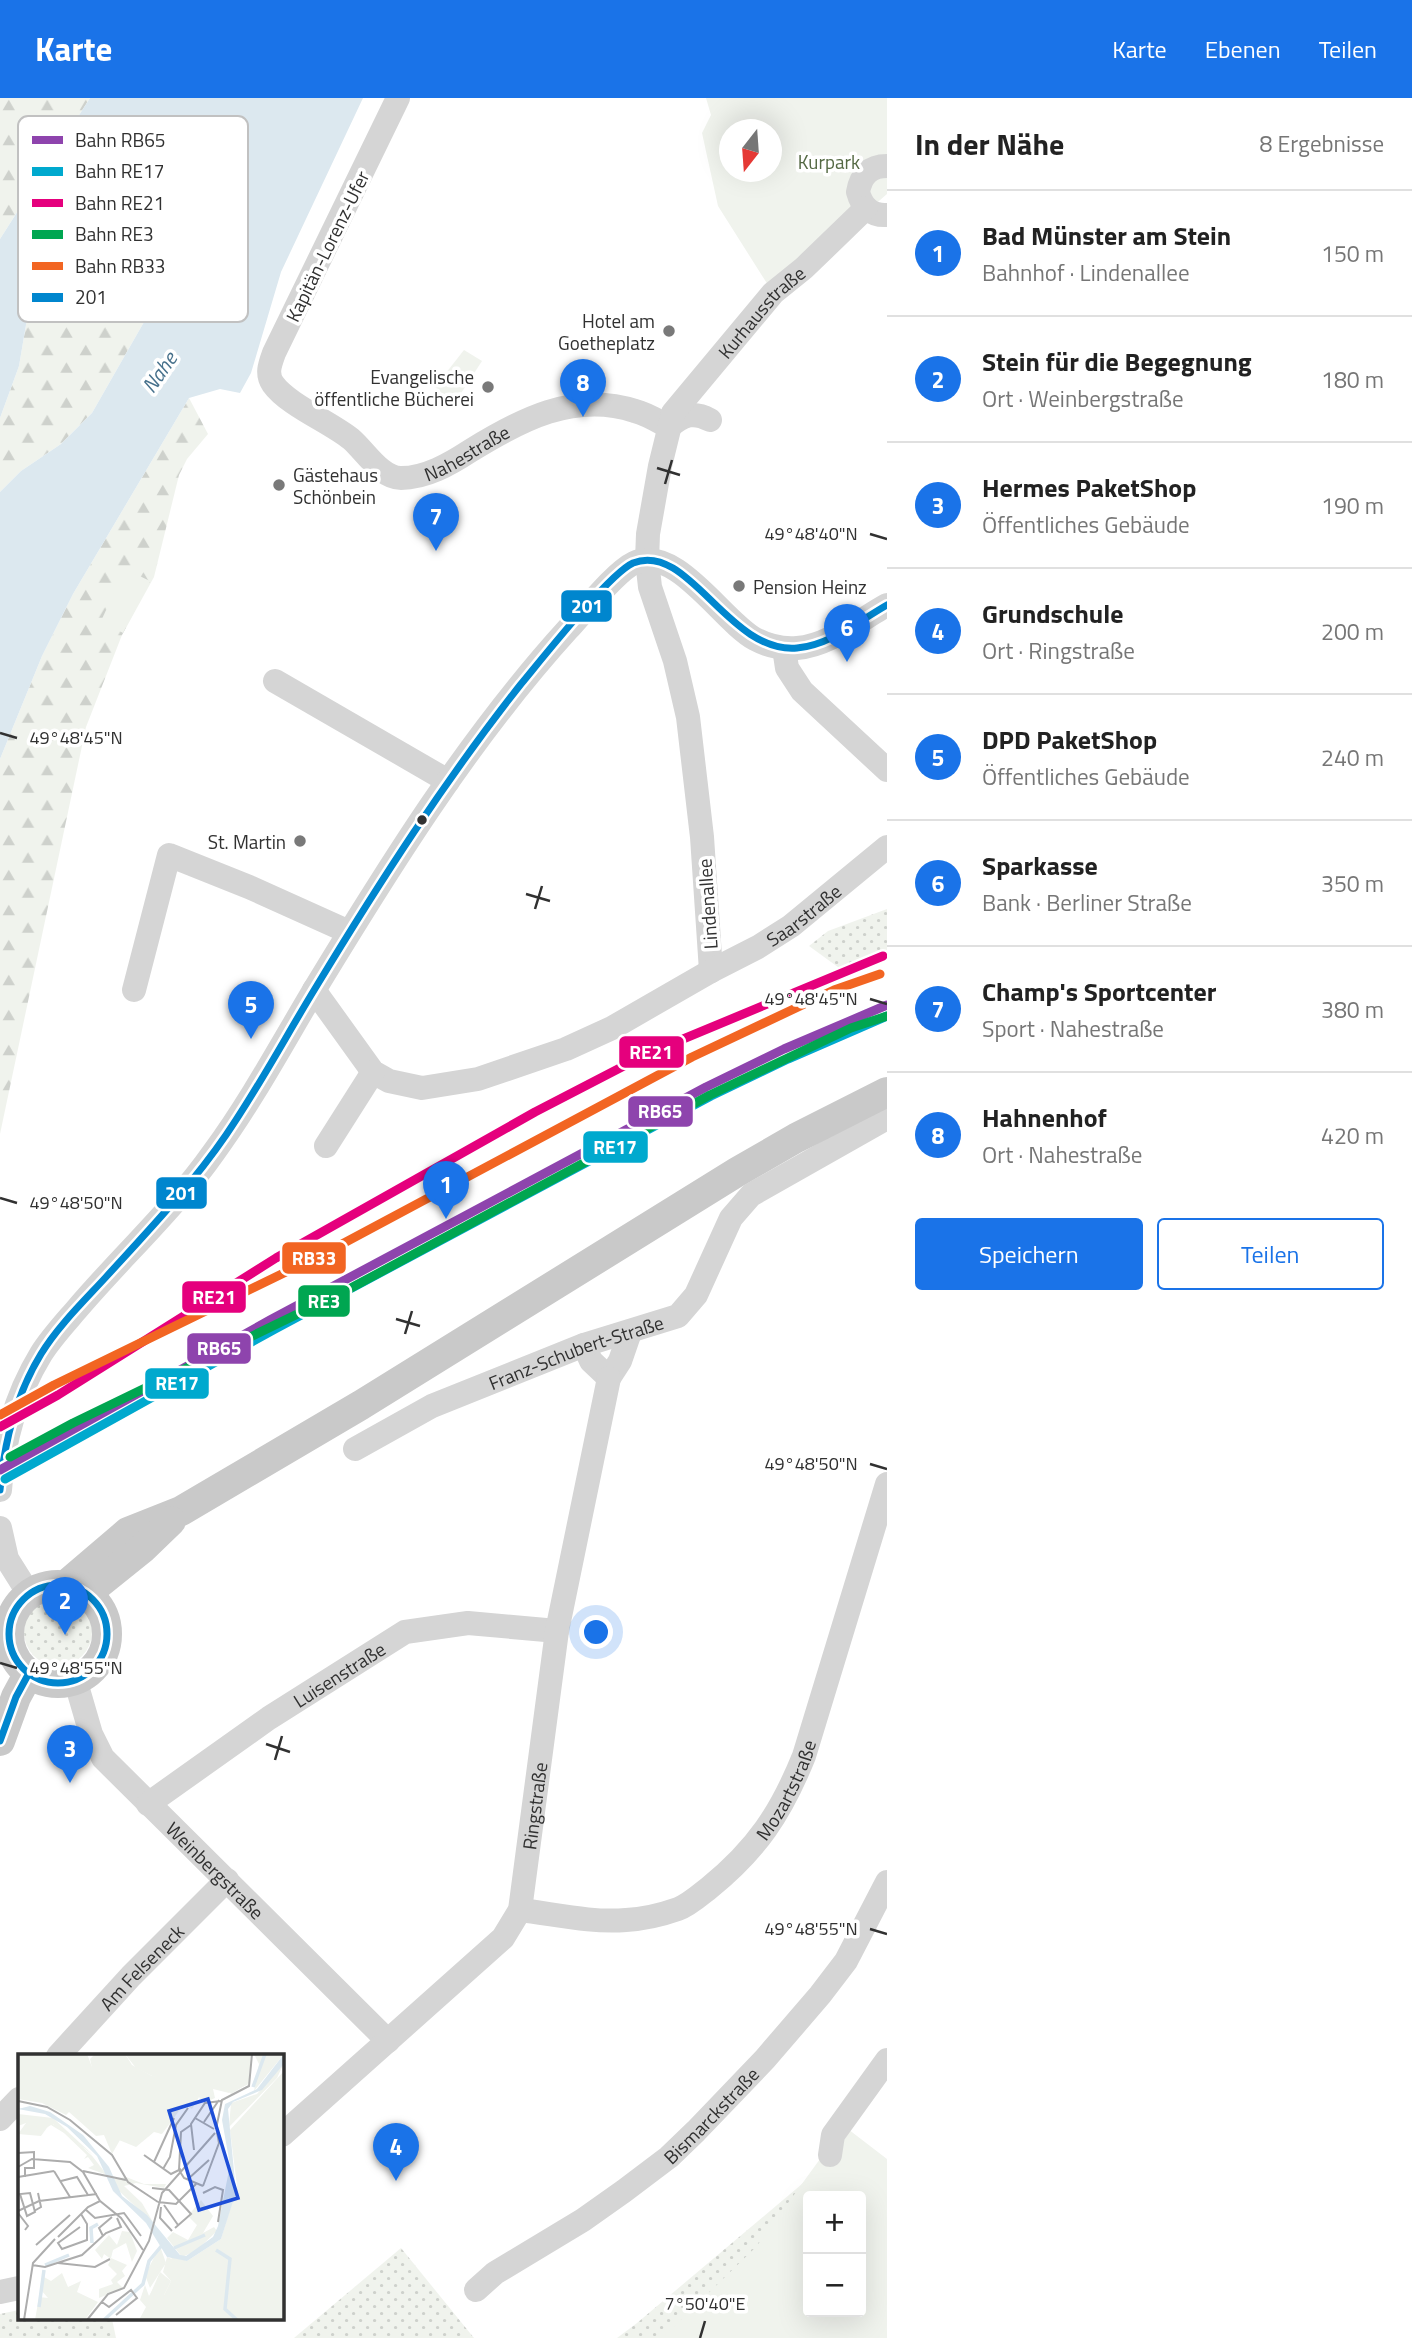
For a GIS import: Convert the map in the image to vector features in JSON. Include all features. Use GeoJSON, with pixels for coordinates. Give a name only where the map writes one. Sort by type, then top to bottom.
{"type":"FeatureCollection","features":[{"type":"Feature","properties":{"kind":"main road"},"geometry":{"type":"LineString","coordinates":[[78,1591],[128,1532],[181,1511],[360,1405],[737,1172],[807,1132],[887,1092]]}},
{"type":"Feature","properties":{"kind":"main road"},"geometry":{"type":"LineString","coordinates":[[48,1586],[78,1591],[104,1618],[106,1641],[96,1664],[75,1679],[51,1682],[29,1673],[14,1656],[9,1634],[13,1613],[29,1594],[48,1586]]}},
{"type":"Feature","properties":{"kind":"main road"},"geometry":{"type":"LineString","coordinates":[[0,1741],[16,1697],[29,1673]]}},
{"type":"Feature","properties":{"kind":"street","name":"Kapitän-Lorenz-Ufer"},"geometry":{"type":"LineString","coordinates":[[282,392],[272,383],[269,373],[274,353],[398,98]]}},
{"type":"Feature","properties":{"kind":"street","name":"Kurhausstraße"},"geometry":{"type":"LineString","coordinates":[[647,560],[648,534],[673,413],[773,293],[876,212],[858,192],[860,183],[871,169],[887,166]]}},
{"type":"Feature","properties":{"kind":"street","name":"Nahestraße"},"geometry":{"type":"LineString","coordinates":[[282,392],[351,439],[385,472],[401,478],[446,466],[506,430],[556,408],[598,403],[636,411],[669,426]]}},
{"type":"Feature","properties":{"kind":"street"},"geometry":{"type":"LineString","coordinates":[[669,426],[682,416],[692,414],[710,420]]}},
{"type":"Feature","properties":{"kind":"street"},"geometry":{"type":"LineString","coordinates":[[0,1490],[11,1423],[28,1378],[43,1351],[96,1287],[190,1186],[217,1148],[349,932],[448,781],[522,680],[618,576],[633,563],[647,560],[661,561],[675,567],[738,627],[756,640],[784,648],[814,645],[887,605]]}},
{"type":"Feature","properties":{"kind":"street","name":"Lindenallee"},"geometry":{"type":"LineString","coordinates":[[373,1072],[388,1081],[422,1088],[478,1079],[612,1028],[711,971],[702,836],[688,717],[675,661],[650,587],[647,560]]}},
{"type":"Feature","properties":{"kind":"street"},"geometry":{"type":"LineString","coordinates":[[784,648],[787,668],[802,691],[887,770]]}},
{"type":"Feature","properties":{"kind":"street"},"geometry":{"type":"LineString","coordinates":[[275,681],[448,781]]}},
{"type":"Feature","properties":{"kind":"street","name":"Saarstraße"},"geometry":{"type":"LineString","coordinates":[[711,971],[758,947],[791,926],[887,847]]}},
{"type":"Feature","properties":{"kind":"street"},"geometry":{"type":"LineString","coordinates":[[134,990],[169,855],[349,932]]}},
{"type":"Feature","properties":{"kind":"street"},"geometry":{"type":"LineString","coordinates":[[314,990],[373,1072],[326,1146]]}},
{"type":"Feature","properties":{"kind":"street","name":"Franz-Schubert-Straße"},"geometry":{"type":"LineString","coordinates":[[355,1449],[432,1406],[584,1345],[678,1316],[696,1295],[731,1219],[751,1195],[887,1118]]}},
{"type":"Feature","properties":{"kind":"street","name":"Ringstraße"},"geometry":{"type":"LineString","coordinates":[[284,2133],[503,1938],[520,1910],[557,1632],[609,1378],[620,1361],[630,1332]]}},
{"type":"Feature","properties":{"kind":"street"},"geometry":{"type":"LineString","coordinates":[[584,1345],[591,1361],[609,1378]]}},
{"type":"Feature","properties":{"kind":"street","name":"Mozartstraße"},"geometry":{"type":"LineString","coordinates":[[520,1910],[623,1920],[649,1917],[681,1908],[726,1875],[750,1851],[771,1824],[794,1782],[804,1756],[887,1484]]}},
{"type":"Feature","properties":{"kind":"street"},"geometry":{"type":"LineString","coordinates":[[0,1528],[7,1559],[29,1594]]}},
{"type":"Feature","properties":{"kind":"street","name":"Luisenstraße"},"geometry":{"type":"LineString","coordinates":[[148,1804],[270,1718],[405,1632],[468,1623],[557,1632]]}},
{"type":"Feature","properties":{"kind":"street","name":"Weinbergstraße"},"geometry":{"type":"LineString","coordinates":[[75,1679],[97,1749],[148,1804],[388,2041]]}},
{"type":"Feature","properties":{"kind":"street","name":"Am Felseneck"},"geometry":{"type":"LineString","coordinates":[[60,2054],[131,1976],[227,1880]]}},
{"type":"Feature","properties":{"kind":"street","name":"Bismarckstraße"},"geometry":{"type":"LineString","coordinates":[[476,2290],[495,2273],[583,2220],[634,2184],[669,2157],[696,2131],[765,2059],[820,1996],[846,1961],[887,1882]]}},
{"type":"Feature","properties":{"kind":"street"},"geometry":{"type":"LineString","coordinates":[[830,2155],[833,2135],[887,2060]]}},
{"type":"Feature","properties":{"kind":"street"},"geometry":{"type":"LineString","coordinates":[[0,2119],[18,2100]]}},
{"type":"Feature","properties":{"kind":"street"},"geometry":{"type":"LineString","coordinates":[[0,2292],[18,2288]]}},
{"type":"Feature","properties":{"kind":"green space"},"geometry":{"type":"Polygon","coordinates":[[[0,98],[90,98],[79,116],[18,116],[18,211],[0,239],[0,98]]]}},
{"type":"Feature","properties":{"kind":"green space","name":"Kurpark"},"geometry":{"type":"Polygon","coordinates":[[[706,98],[887,98],[887,194],[773,293],[718,206],[702,133],[711,115],[706,98]]]}},
{"type":"Feature","properties":{"kind":"green space"},"geometry":{"type":"Polygon","coordinates":[[[26,322],[144,322],[92,413],[61,444],[21,471],[0,492],[0,418],[19,366],[26,322]]]}},
{"type":"Feature","properties":{"kind":"green space"},"geometry":{"type":"Polygon","coordinates":[[[464,350],[482,361],[454,404],[435,387],[464,350]]]}},
{"type":"Feature","properties":{"kind":"green space"},"geometry":{"type":"Polygon","coordinates":[[[189,398],[208,434],[187,459],[179,475],[154,577],[122,635],[86,727],[0,1134],[0,759],[42,656],[73,594],[189,398]]]}},
{"type":"Feature","properties":{"kind":"green space"},"geometry":{"type":"Polygon","coordinates":[[[125,569],[150,581],[123,633],[101,621],[125,569]]]}},
{"type":"Feature","properties":{"kind":"green space"},"geometry":{"type":"Polygon","coordinates":[[[887,909],[887,950],[842,970],[809,946],[828,931],[887,909]]]}},
{"type":"Feature","properties":{"kind":"green space"},"geometry":{"type":"Polygon","coordinates":[[[65,1598],[86,1613],[92,1625],[90,1645],[82,1656],[65,1666],[51,1666],[34,1656],[26,1645],[24,1625],[34,1608],[45,1600],[65,1598]]]}},
{"type":"Feature","properties":{"kind":"green space"},"geometry":{"type":"Polygon","coordinates":[[[844,2126],[887,2159],[887,2338],[662,2338],[756,2247],[844,2126]]]}},
{"type":"Feature","properties":{"kind":"green space"},"geometry":{"type":"Polygon","coordinates":[[[847,2146],[887,2179],[887,2338],[617,2338],[847,2146]]]}},
{"type":"Feature","properties":{"kind":"green space"},"geometry":{"type":"Polygon","coordinates":[[[401,2248],[474,2338],[294,2338],[401,2248]]]}},
{"type":"Feature","properties":{"kind":"green space"},"geometry":{"type":"Polygon","coordinates":[[[18,2310],[18,2320],[112,2320],[116,2338],[0,2338],[0,2314],[18,2310]]]}},
{"type":"Feature","properties":{"kind":"water","name":"Nahe"},"geometry":{"type":"Polygon","coordinates":[[[90,98],[363,98],[281,272],[251,373],[240,393],[220,389],[189,398],[73,594],[42,656],[0,759],[0,492],[21,471],[61,444],[92,413],[144,322],[248,322],[248,116],[79,116],[90,98]]]}},
{"type":"Feature","properties":{"kind":"water"},"geometry":{"type":"Polygon","coordinates":[[[18,211],[18,322],[26,322],[19,366],[0,418],[0,239],[18,211]]]}},
{"type":"Feature","properties":{"kind":"railway"},"geometry":{"type":"LineString","coordinates":[[849,1021],[887,1007]]}},
{"type":"Feature","properties":{"kind":"rail line","name":"RE21"},"geometry":{"type":"LineString","coordinates":[[0,1427],[58,1395],[276,1258],[535,1112],[647,1054],[883,956]]}},
{"type":"Feature","properties":{"kind":"rail line","name":"RB33"},"geometry":{"type":"LineString","coordinates":[[0,1415],[54,1385],[329,1251],[692,1057],[834,990],[880,974]]}},
{"type":"Feature","properties":{"kind":"rail line","name":"RB65"},"geometry":{"type":"LineString","coordinates":[[0,1470],[270,1320],[706,1087],[784,1049],[887,1005]]}},
{"type":"Feature","properties":{"kind":"rail line","name":"RE17"},"geometry":{"type":"LineString","coordinates":[[5,1479],[275,1329],[711,1096],[887,1016]]}},
{"type":"Feature","properties":{"kind":"rail line","name":"RE3"},"geometry":{"type":"LineString","coordinates":[[10,1457],[73,1423],[349,1289],[710,1095],[851,1028],[887,1016]]}},
{"type":"Feature","properties":{"kind":"transit line","name":"201"},"geometry":{"type":"LineString","coordinates":[[0,1490],[8,1437],[18,1402],[32,1370],[48,1344],[169,1208],[213,1154],[250,1099],[364,909],[439,795],[521,684],[608,583],[633,563],[653,561],[673,568],[750,634],[772,645],[797,648],[833,637],[887,605]]}},
{"type":"Feature","properties":{"kind":"transit line","name":"201"},"geometry":{"type":"LineString","coordinates":[[58,1585],[77,1589],[92,1600],[103,1615],[107,1634],[103,1653],[92,1668],[77,1679],[58,1683],[39,1679],[24,1668],[13,1653],[9,1634],[13,1615],[24,1600],[39,1589],[58,1585]]}},
{"type":"Feature","properties":{"kind":"transit line","name":"201"},"geometry":{"type":"LineString","coordinates":[[0,1741],[16,1697],[29,1673]]}},
{"type":"Feature","properties":{"kind":"place","name":"Hotel am Goetheplatz"},"geometry":{"type":"Point","coordinates":[669,331]}},
{"type":"Feature","properties":{"kind":"place","name":"Evangelische öffentliche Bücherei"},"geometry":{"type":"Point","coordinates":[488,387]}},
{"type":"Feature","properties":{"kind":"place","name":"Hahnenhof"},"geometry":{"type":"Point","coordinates":[583,417]}},
{"type":"Feature","properties":{"kind":"place","name":"Gästehaus Schönbein"},"geometry":{"type":"Point","coordinates":[279,485]}},
{"type":"Feature","properties":{"kind":"place","name":"Champ's Sportcenter"},"geometry":{"type":"Point","coordinates":[436,551]}},
{"type":"Feature","properties":{"kind":"place","name":"Pension Heinz"},"geometry":{"type":"Point","coordinates":[739,586]}},
{"type":"Feature","properties":{"kind":"place","name":"Sparkasse"},"geometry":{"type":"Point","coordinates":[847,662]}},
{"type":"Feature","properties":{"kind":"place","name":"St. Martin"},"geometry":{"type":"Point","coordinates":[300,841]}},
{"type":"Feature","properties":{"kind":"place","name":"DPD PaketShop"},"geometry":{"type":"Point","coordinates":[251,1039]}},
{"type":"Feature","properties":{"kind":"place","name":"Bad Münster am Stein"},"geometry":{"type":"Point","coordinates":[446,1219]}},
{"type":"Feature","properties":{"kind":"place","name":"Stein für die Begegnung"},"geometry":{"type":"Point","coordinates":[65,1635]}},
{"type":"Feature","properties":{"kind":"place","name":"Hermes PaketShop"},"geometry":{"type":"Point","coordinates":[70,1783]}},
{"type":"Feature","properties":{"kind":"place","name":"Grundschule"},"geometry":{"type":"Point","coordinates":[396,2181]}}]}
